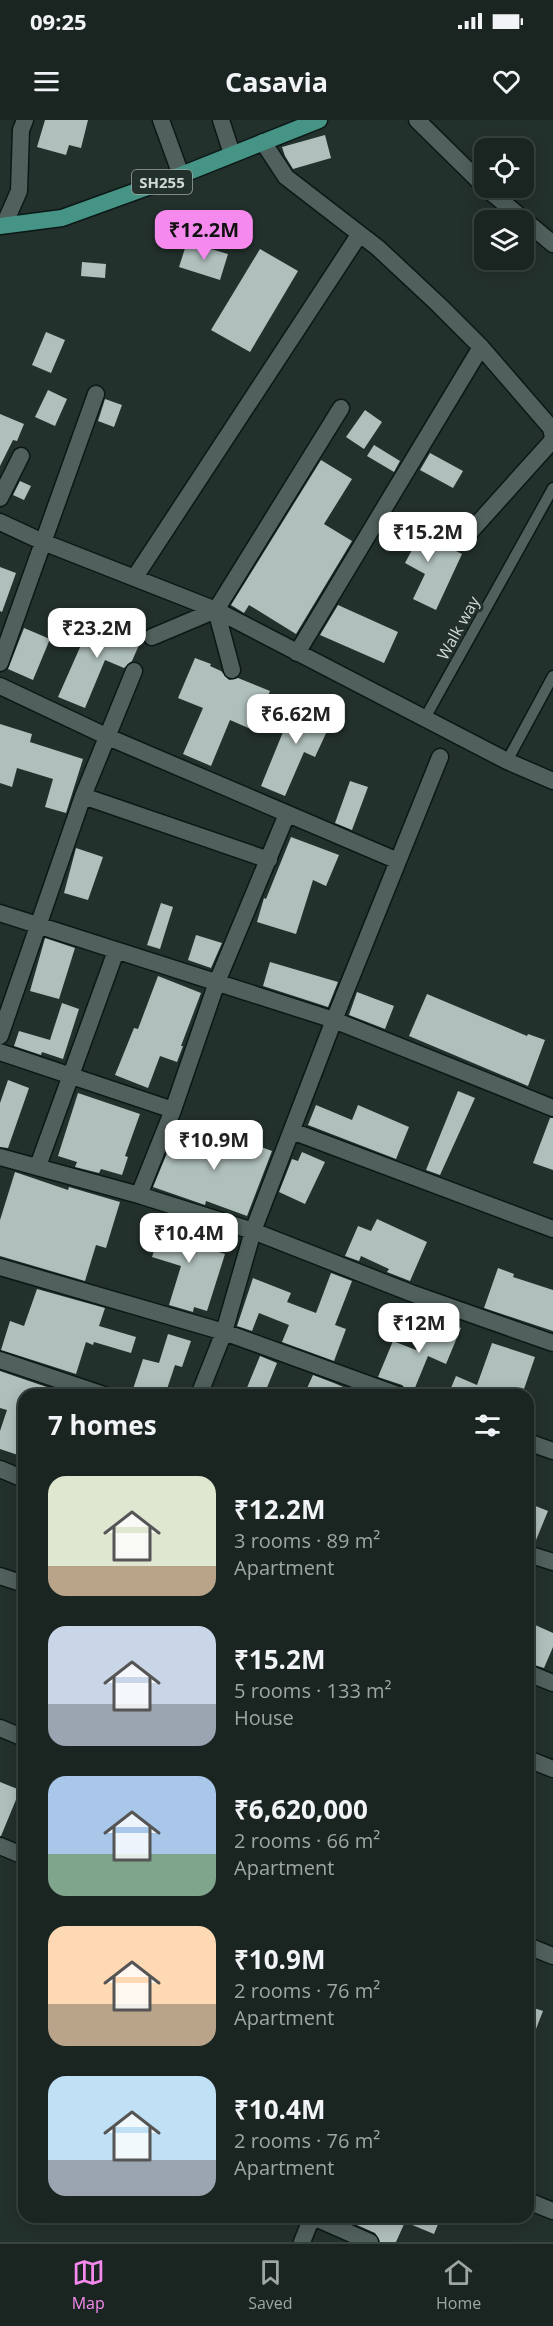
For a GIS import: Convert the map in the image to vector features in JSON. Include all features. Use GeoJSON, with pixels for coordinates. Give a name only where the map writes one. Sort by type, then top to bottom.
{"type":"FeatureCollection","features":[{"type":"Feature","properties":{"kind":"main road","name":"SH255"},"geometry":{"type":"LineString","coordinates":[[2,226],[62,219],[181,175],[263,142],[300,124],[319,120]]}},
{"type":"Feature","properties":{"kind":"street"},"geometry":{"type":"LineString","coordinates":[[2,226],[19,191],[21,130],[25,120]]}},
{"type":"Feature","properties":{"kind":"street"},"geometry":{"type":"LineString","coordinates":[[161,120],[181,175]]}},
{"type":"Feature","properties":{"kind":"street"},"geometry":{"type":"LineString","coordinates":[[221,120],[232,154]]}},
{"type":"Feature","properties":{"kind":"street"},"geometry":{"type":"LineString","coordinates":[[417,120],[474,176]]}},
{"type":"Feature","properties":{"kind":"street"},"geometry":{"type":"LineString","coordinates":[[263,142],[286,177],[392,260],[481,347],[548,422],[553,437],[551,442],[462,541]]}},
{"type":"Feature","properties":{"kind":"street"},"geometry":{"type":"LineString","coordinates":[[498,198],[553,244]]}},
{"type":"Feature","properties":{"kind":"street"},"geometry":{"type":"LineString","coordinates":[[135,577],[359,235]]}},
{"type":"Feature","properties":{"kind":"street"},"geometry":{"type":"LineString","coordinates":[[297,653],[481,347]]}},
{"type":"Feature","properties":{"kind":"street"},"geometry":{"type":"LineString","coordinates":[[0,663],[96,394]]}},
{"type":"Feature","properties":{"kind":"street"},"geometry":{"type":"LineString","coordinates":[[152,637],[216,610],[341,408]]}},
{"type":"Feature","properties":{"kind":"street"},"geometry":{"type":"LineString","coordinates":[[0,498],[21,456]]}},
{"type":"Feature","properties":{"kind":"street"},"geometry":{"type":"LineString","coordinates":[[0,522],[43,542],[216,610],[507,760],[553,781]]}},
{"type":"Feature","properties":{"kind":"street"},"geometry":{"type":"LineString","coordinates":[[216,610],[232,670]]}},
{"type":"Feature","properties":{"kind":"street"},"geometry":{"type":"LineString","coordinates":[[0,1036],[83,796],[134,671]]}},
{"type":"Feature","properties":{"kind":"street"},"geometry":{"type":"LineString","coordinates":[[0,686],[108,737],[398,861]]}},
{"type":"Feature","properties":{"kind":"street"},"geometry":{"type":"LineString","coordinates":[[201,1389],[224,1332],[253,1232],[334,1020],[440,758]]}},
{"type":"Feature","properties":{"kind":"street"},"geometry":{"type":"LineString","coordinates":[[83,796],[269,860]]}},
{"type":"Feature","properties":{"kind":"street"},"geometry":{"type":"LineString","coordinates":[[139,1195],[173,1110],[217,982],[288,814]]}},
{"type":"Feature","properties":{"kind":"street"},"geometry":{"type":"LineString","coordinates":[[0,913],[334,1020],[553,1108]]}},
{"type":"Feature","properties":{"kind":"street"},"geometry":{"type":"LineString","coordinates":[[38,1166],[116,951]]}},
{"type":"Feature","properties":{"kind":"street"},"geometry":{"type":"LineString","coordinates":[[0,1052],[72,1074],[173,1110]]}},
{"type":"Feature","properties":{"kind":"street"},"geometry":{"type":"LineString","coordinates":[[292,1131],[553,1229]]}},
{"type":"Feature","properties":{"kind":"street"},"geometry":{"type":"LineString","coordinates":[[0,1157],[139,1195],[253,1232],[411,1293],[553,1343]]}},
{"type":"Feature","properties":{"kind":"street"},"geometry":{"type":"LineString","coordinates":[[0,1267],[224,1332],[381,1389]]}},
{"type":"Feature","properties":{"kind":"street"},"geometry":{"type":"LineString","coordinates":[[0,1360],[86,1389]]}},
{"type":"Feature","properties":{"kind":"street"},"geometry":{"type":"LineString","coordinates":[[534,1444],[553,1451]]}},
{"type":"Feature","properties":{"kind":"street"},"geometry":{"type":"LineString","coordinates":[[0,1469],[18,1476]]}},
{"type":"Feature","properties":{"kind":"street"},"geometry":{"type":"LineString","coordinates":[[534,1556],[553,1562]]}},
{"type":"Feature","properties":{"kind":"street"},"geometry":{"type":"LineString","coordinates":[[0,1576],[18,1582]]}},
{"type":"Feature","properties":{"kind":"street"},"geometry":{"type":"LineString","coordinates":[[534,1675],[553,1683]]}},
{"type":"Feature","properties":{"kind":"street"},"geometry":{"type":"LineString","coordinates":[[0,1728],[18,1736]]}},
{"type":"Feature","properties":{"kind":"street"},"geometry":{"type":"LineString","coordinates":[[534,1761],[553,1769]]}},
{"type":"Feature","properties":{"kind":"street"},"geometry":{"type":"LineString","coordinates":[[0,1846],[18,1854]]}},
{"type":"Feature","properties":{"kind":"street"},"geometry":{"type":"LineString","coordinates":[[534,1948],[553,1956]]}},
{"type":"Feature","properties":{"kind":"street"},"geometry":{"type":"LineString","coordinates":[[534,2203],[553,2211]]}},
{"type":"Feature","properties":{"kind":"street"},"geometry":{"type":"LineString","coordinates":[[302,2242],[310,2223]]}},
{"type":"Feature","properties":{"kind":"street"},"geometry":{"type":"LineString","coordinates":[[327,2223],[370,2242]]}},
{"type":"Feature","properties":{"kind":"lane","name":"Walk way"},"geometry":{"type":"LineString","coordinates":[[425,718],[553,488]]}},
{"type":"Feature","properties":{"kind":"lane"},"geometry":{"type":"LineString","coordinates":[[507,760],[553,676]]}},
{"type":"Feature","properties":{"kind":"building"},"geometry":{"type":"Polygon","coordinates":[[[45,120],[88,120],[81,148],[69,145],[66,155],[37,147],[45,120]]]}},
{"type":"Feature","properties":{"kind":"building"},"geometry":{"type":"Polygon","coordinates":[[[325,135],[331,158],[293,169],[282,147],[325,135]]]}},
{"type":"Feature","properties":{"kind":"building"},"geometry":{"type":"Polygon","coordinates":[[[187,242],[228,254],[220,280],[179,267],[187,242]]]}},
{"type":"Feature","properties":{"kind":"building"},"geometry":{"type":"Polygon","coordinates":[[[260,249],[298,271],[250,352],[211,330],[260,249]]]}},
{"type":"Feature","properties":{"kind":"building"},"geometry":{"type":"Polygon","coordinates":[[[82,262],[106,264],[105,278],[81,276],[82,262]]]}},
{"type":"Feature","properties":{"kind":"building"},"geometry":{"type":"Polygon","coordinates":[[[46,332],[65,340],[51,373],[32,365],[46,332]]]}},
{"type":"Feature","properties":{"kind":"building"},"geometry":{"type":"Polygon","coordinates":[[[48,390],[67,399],[55,426],[35,417],[48,390]]]}},
{"type":"Feature","properties":{"kind":"building"},"geometry":{"type":"Polygon","coordinates":[[[105,399],[122,405],[114,427],[98,421],[105,399]]]}},
{"type":"Feature","properties":{"kind":"building"},"geometry":{"type":"Polygon","coordinates":[[[365,410],[382,422],[364,449],[346,437],[365,410]]]}},
{"type":"Feature","properties":{"kind":"building"},"geometry":{"type":"Polygon","coordinates":[[[0,414],[24,424],[17,441],[13,440],[0,466],[0,414]]]}},
{"type":"Feature","properties":{"kind":"building"},"geometry":{"type":"Polygon","coordinates":[[[374,445],[400,461],[394,472],[367,456],[374,445]]]}},
{"type":"Feature","properties":{"kind":"building"},"geometry":{"type":"Polygon","coordinates":[[[430,453],[463,471],[453,488],[420,470],[430,453]]]}},
{"type":"Feature","properties":{"kind":"building"},"geometry":{"type":"Polygon","coordinates":[[[321,460],[352,479],[324,524],[352,541],[296,634],[249,605],[244,613],[231,605],[321,460]]]}},
{"type":"Feature","properties":{"kind":"building"},"geometry":{"type":"Polygon","coordinates":[[[20,481],[31,486],[24,500],[13,495],[20,481]]]}},
{"type":"Feature","properties":{"kind":"building"},"geometry":{"type":"Polygon","coordinates":[[[389,520],[462,554],[436,610],[413,599],[425,574],[405,563],[413,548],[383,531],[389,520]]]}},
{"type":"Feature","properties":{"kind":"building"},"geometry":{"type":"Polygon","coordinates":[[[0,567],[16,573],[2,612],[0,611],[0,567]]]}},
{"type":"Feature","properties":{"kind":"building"},"geometry":{"type":"Polygon","coordinates":[[[338,605],[398,632],[384,663],[320,635],[338,605]]]}},
{"type":"Feature","properties":{"kind":"building"},"geometry":{"type":"Polygon","coordinates":[[[93,618],[142,638],[132,661],[124,668],[105,660],[85,708],[58,697],[93,618]]]}},
{"type":"Feature","properties":{"kind":"building"},"geometry":{"type":"Polygon","coordinates":[[[24,628],[50,639],[33,680],[8,669],[24,628]]]}},
{"type":"Feature","properties":{"kind":"building"},"geometry":{"type":"Polygon","coordinates":[[[195,658],[211,664],[210,666],[221,671],[229,680],[238,678],[270,691],[253,730],[230,720],[211,766],[183,754],[203,708],[178,698],[195,658]]]}},
{"type":"Feature","properties":{"kind":"building"},"geometry":{"type":"Polygon","coordinates":[[[296,700],[334,716],[315,757],[304,752],[285,796],[261,786],[296,700]]]}},
{"type":"Feature","properties":{"kind":"building"},"geometry":{"type":"Polygon","coordinates":[[[0,724],[32,734],[30,742],[83,759],[66,813],[45,807],[53,779],[17,768],[12,787],[0,783],[0,724]]]}},
{"type":"Feature","properties":{"kind":"building"},"geometry":{"type":"Polygon","coordinates":[[[350,781],[368,787],[352,830],[335,823],[350,781]]]}},
{"type":"Feature","properties":{"kind":"building"},"geometry":{"type":"Polygon","coordinates":[[[291,837],[339,855],[326,886],[313,880],[296,934],[257,922],[264,898],[266,899],[291,837]]]}},
{"type":"Feature","properties":{"kind":"building"},"geometry":{"type":"Polygon","coordinates":[[[76,848],[103,857],[88,900],[64,893],[76,848]]]}},
{"type":"Feature","properties":{"kind":"building"},"geometry":{"type":"Polygon","coordinates":[[[161,903],[173,907],[160,949],[147,945],[161,903]]]}},
{"type":"Feature","properties":{"kind":"building"},"geometry":{"type":"Polygon","coordinates":[[[196,935],[222,943],[211,968],[188,960],[196,935]]]}},
{"type":"Feature","properties":{"kind":"building"},"geometry":{"type":"Polygon","coordinates":[[[45,938],[75,948],[59,999],[30,991],[45,938]]]}},
{"type":"Feature","properties":{"kind":"building"},"geometry":{"type":"Polygon","coordinates":[[[270,962],[338,982],[328,1007],[263,986],[270,962]]]}},
{"type":"Feature","properties":{"kind":"building"},"geometry":{"type":"Polygon","coordinates":[[[158,976],[201,993],[177,1062],[160,1056],[148,1088],[115,1075],[134,1028],[138,1029],[158,976]]]}},
{"type":"Feature","properties":{"kind":"building"},"geometry":{"type":"Polygon","coordinates":[[[357,992],[394,1006],[385,1029],[349,1015],[357,992]]]}},
{"type":"Feature","properties":{"kind":"building"},"geometry":{"type":"Polygon","coordinates":[[[427,994],[527,1036],[528,1034],[545,1040],[528,1086],[409,1036],[427,994]]]}},
{"type":"Feature","properties":{"kind":"building"},"geometry":{"type":"Polygon","coordinates":[[[62,1003],[79,1009],[63,1059],[14,1046],[19,1031],[50,1040],[62,1003]]]}},
{"type":"Feature","properties":{"kind":"building"},"geometry":{"type":"Polygon","coordinates":[[[8,1080],[29,1088],[8,1148],[0,1147],[0,1103],[8,1080]]]}},
{"type":"Feature","properties":{"kind":"building"},"geometry":{"type":"Polygon","coordinates":[[[458,1091],[475,1098],[440,1175],[426,1170],[458,1091]]]}},
{"type":"Feature","properties":{"kind":"building"},"geometry":{"type":"Polygon","coordinates":[[[78,1093],[140,1114],[125,1156],[128,1157],[122,1175],[101,1169],[99,1173],[75,1167],[77,1162],[58,1156],[78,1093]]]}},
{"type":"Feature","properties":{"kind":"building"},"geometry":{"type":"Polygon","coordinates":[[[316,1105],[352,1120],[358,1105],[409,1127],[396,1159],[308,1125],[316,1105]]]}},
{"type":"Feature","properties":{"kind":"building"},"geometry":{"type":"Polygon","coordinates":[[[550,1118],[553,1118],[553,1170],[533,1163],[550,1118]]]}},
{"type":"Feature","properties":{"kind":"building"},"geometry":{"type":"Polygon","coordinates":[[[177,1129],[220,1145],[224,1133],[272,1151],[247,1216],[206,1201],[205,1205],[153,1187],[177,1129]]]}},
{"type":"Feature","properties":{"kind":"building"},"geometry":{"type":"Polygon","coordinates":[[[302,1152],[325,1162],[305,1204],[279,1192],[292,1159],[298,1161],[302,1152]]]}},
{"type":"Feature","properties":{"kind":"building"},"geometry":{"type":"Polygon","coordinates":[[[15,1172],[68,1190],[69,1187],[120,1202],[106,1248],[96,1245],[85,1281],[0,1256],[0,1220],[15,1172]]]}},
{"type":"Feature","properties":{"kind":"building"},"geometry":{"type":"Polygon","coordinates":[[[166,1214],[199,1225],[193,1244],[225,1254],[207,1311],[194,1307],[193,1312],[169,1305],[181,1266],[152,1257],[166,1214]]]}},
{"type":"Feature","properties":{"kind":"building"},"geometry":{"type":"Polygon","coordinates":[[[377,1219],[427,1242],[410,1281],[387,1272],[389,1269],[361,1256],[359,1261],[345,1256],[358,1226],[371,1231],[377,1219]]]}},
{"type":"Feature","properties":{"kind":"building"},"geometry":{"type":"Polygon","coordinates":[[[498,1268],[514,1274],[513,1277],[553,1290],[553,1331],[484,1308],[498,1268]]]}},
{"type":"Feature","properties":{"kind":"building"},"geometry":{"type":"Polygon","coordinates":[[[331,1273],[352,1281],[335,1325],[346,1329],[334,1361],[282,1342],[289,1325],[259,1313],[252,1331],[237,1326],[253,1278],[291,1293],[287,1302],[316,1313],[331,1273]]]}},
{"type":"Feature","properties":{"kind":"building"},"geometry":{"type":"Polygon","coordinates":[[[37,1289],[105,1308],[99,1326],[136,1337],[131,1353],[94,1342],[93,1345],[86,1342],[76,1374],[1,1350],[10,1321],[24,1326],[37,1289]]]}},
{"type":"Feature","properties":{"kind":"building"},"geometry":{"type":"Polygon","coordinates":[[[431,1316],[461,1328],[446,1364],[428,1356],[414,1389],[406,1389],[402,1385],[378,1377],[393,1341],[416,1350],[431,1316]]]}},
{"type":"Feature","properties":{"kind":"building"},"geometry":{"type":"Polygon","coordinates":[[[168,1334],[191,1341],[182,1367],[175,1365],[167,1389],[133,1389],[143,1359],[159,1363],[168,1334]]]}},
{"type":"Feature","properties":{"kind":"building"},"geometry":{"type":"Polygon","coordinates":[[[492,1343],[535,1357],[524,1389],[451,1389],[456,1376],[477,1385],[492,1343]]]}},
{"type":"Feature","properties":{"kind":"building"},"geometry":{"type":"Polygon","coordinates":[[[260,1356],[277,1363],[266,1389],[246,1389],[260,1356]]]}},
{"type":"Feature","properties":{"kind":"building"},"geometry":{"type":"Polygon","coordinates":[[[0,1371],[52,1389],[18,1389],[18,1455],[0,1449],[0,1431],[7,1410],[0,1408],[0,1371]]]}},
{"type":"Feature","properties":{"kind":"building"},"geometry":{"type":"Polygon","coordinates":[[[313,1375],[348,1389],[307,1389],[313,1375]]]}},
{"type":"Feature","properties":{"kind":"building"},"geometry":{"type":"Polygon","coordinates":[[[534,1505],[548,1511],[534,1545],[534,1505]]]}},
{"type":"Feature","properties":{"kind":"building"},"geometry":{"type":"Polygon","coordinates":[[[534,1624],[553,1633],[553,1647],[544,1668],[534,1665],[534,1624]]]}},
{"type":"Feature","properties":{"kind":"building"},"geometry":{"type":"Polygon","coordinates":[[[0,1782],[18,1789],[18,1795],[0,1836],[0,1782]]]}},
{"type":"Feature","properties":{"kind":"building"},"geometry":{"type":"Polygon","coordinates":[[[534,2008],[543,2011],[534,2034],[534,2008]]]}},
{"type":"Feature","properties":{"kind":"building"},"geometry":{"type":"Polygon","coordinates":[[[352,2223],[405,2223],[396,2242],[380,2242],[375,2233],[352,2223]]]}},
{"type":"Feature","properties":{"kind":"building"},"geometry":{"type":"Polygon","coordinates":[[[407,2223],[439,2223],[434,2234],[407,2223]]]}}]}
